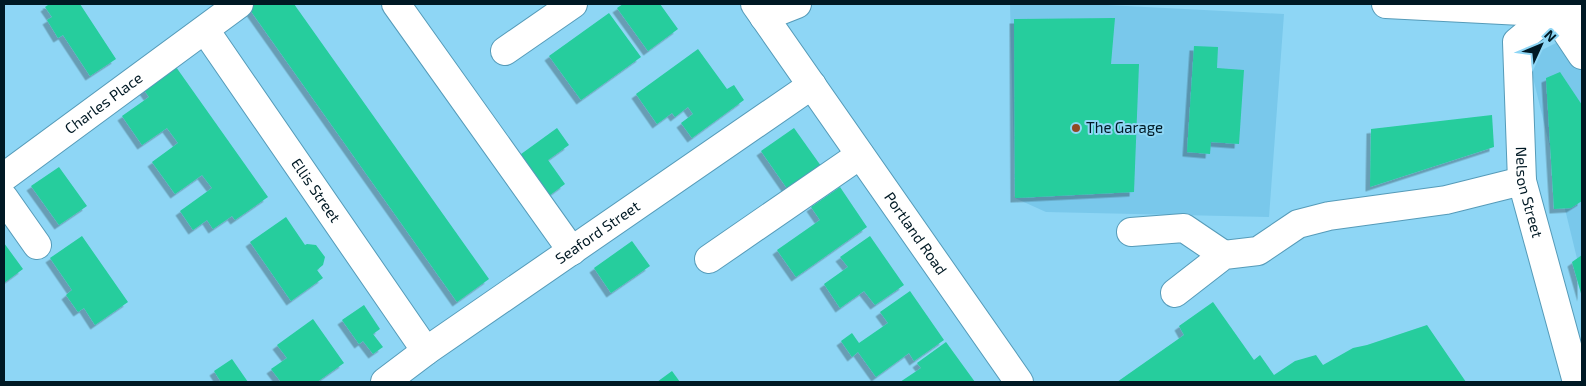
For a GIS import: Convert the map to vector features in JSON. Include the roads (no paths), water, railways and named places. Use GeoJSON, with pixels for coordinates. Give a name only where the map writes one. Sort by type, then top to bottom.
{"type":"FeatureCollection","features":[{"type":"Feature","properties":{"kind":"street","name":"Charles Place"},"geometry":{"type":"LineString","coordinates":[[4,177],[239,4]]}},
{"type":"Feature","properties":{"kind":"street"},"geometry":{"type":"LineString","coordinates":[[396,4],[572,251]]}},
{"type":"Feature","properties":{"kind":"street"},"geometry":{"type":"LineString","coordinates":[[505,51],[573,4]]}},
{"type":"Feature","properties":{"kind":"street"},"geometry":{"type":"LineString","coordinates":[[759,10],[797,4]]}},
{"type":"Feature","properties":{"kind":"street"},"geometry":{"type":"LineString","coordinates":[[1386,4],[1500,11],[1550,8],[1582,14]]}},
{"type":"Feature","properties":{"kind":"street"},"geometry":{"type":"LineString","coordinates":[[1550,8],[1582,55]]}},
{"type":"Feature","properties":{"kind":"street","name":"Nelson Street"},"geometry":{"type":"LineString","coordinates":[[1550,8],[1517,42],[1522,181],[1577,382]]}},
{"type":"Feature","properties":{"kind":"street","name":"Portland Road"},"geometry":{"type":"LineString","coordinates":[[759,10],[1020,382]]}},
{"type":"Feature","properties":{"kind":"street","name":"Ellis Street"},"geometry":{"type":"LineString","coordinates":[[205,30],[426,351]]}},
{"type":"Feature","properties":{"kind":"street","name":"Seaford Street"},"geometry":{"type":"LineString","coordinates":[[385,382],[426,351],[812,86]]}},
{"type":"Feature","properties":{"kind":"street"},"geometry":{"type":"LineString","coordinates":[[709,259],[860,155]]}},
{"type":"Feature","properties":{"kind":"street"},"geometry":{"type":"LineString","coordinates":[[1175,293],[1224,255],[1258,251],[1298,224],[1329,216],[1446,200],[1522,181]]}},
{"type":"Feature","properties":{"kind":"street"},"geometry":{"type":"LineString","coordinates":[[4,198],[38,245]]}},
{"type":"Feature","properties":{"kind":"street"},"geometry":{"type":"LineString","coordinates":[[1131,232],[1184,228],[1224,255]]}},
{"type":"Feature","properties":{"kind":"place","name":"The Garage"},"geometry":{"type":"Point","coordinates":[1076,128]}}]}
